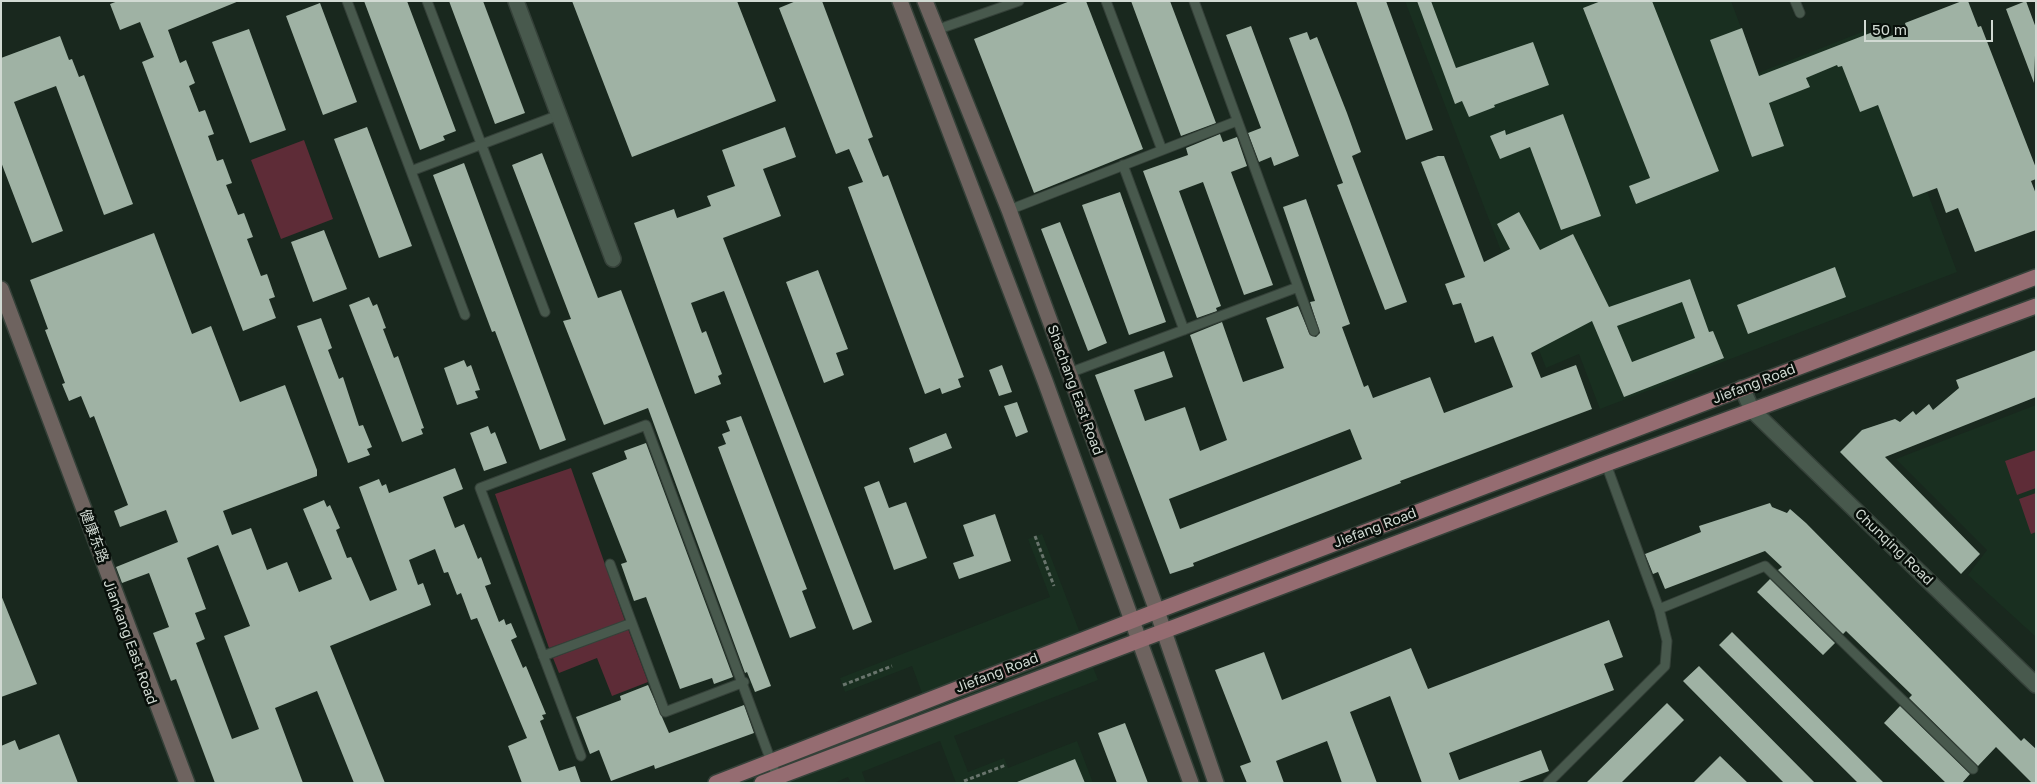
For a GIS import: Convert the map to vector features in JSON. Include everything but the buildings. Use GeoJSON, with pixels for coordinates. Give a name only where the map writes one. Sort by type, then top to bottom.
{"type":"FeatureCollection","features":[{"type":"Feature","properties":{"kind":"main road","name":"Shachang East Road"},"geometry":{"type":"LineString","coordinates":[[900,1],[991,237],[1191,783]]}},
{"type":"Feature","properties":{"kind":"main road","name":"Shachang East Road"},"geometry":{"type":"LineString","coordinates":[[925,1],[1009,210],[1157,612],[1216,783]]}},
{"type":"Feature","properties":{"kind":"main road","name":"Jiefang Road"},"geometry":{"type":"LineString","coordinates":[[716,783],[1132,621],[2036,277]]}},
{"type":"Feature","properties":{"kind":"main road","name":"健康东路"},"geometry":{"type":"LineString","coordinates":[[1,289],[187,783]]}},
{"type":"Feature","properties":{"kind":"main road","name":"Jiankang East Road"},"geometry":{"type":"LineString","coordinates":[[1,306],[90,535],[181,783]]}},
{"type":"Feature","properties":{"kind":"main road","name":"Jiefang Road"},"geometry":{"type":"LineString","coordinates":[[762,783],[1606,464],[2036,306]]}},
{"type":"Feature","properties":{"kind":"street"},"geometry":{"type":"LineString","coordinates":[[516,1],[614,259]]}},
{"type":"Feature","properties":{"kind":"street"},"geometry":{"type":"LineString","coordinates":[[1742,388],[1752,410]]}},
{"type":"Feature","properties":{"kind":"street","name":"Chunqing Road"},"geometry":{"type":"LineString","coordinates":[[1752,410],[2036,685]]}},
{"type":"Feature","properties":{"kind":"lane"},"geometry":{"type":"LineString","coordinates":[[347,1],[465,314]]}},
{"type":"Feature","properties":{"kind":"lane"},"geometry":{"type":"LineString","coordinates":[[426,1],[545,312]]}},
{"type":"Feature","properties":{"kind":"lane"},"geometry":{"type":"LineString","coordinates":[[936,30],[1019,1]]}},
{"type":"Feature","properties":{"kind":"lane"},"geometry":{"type":"LineString","coordinates":[[1106,1],[1162,150]]}},
{"type":"Feature","properties":{"kind":"lane"},"geometry":{"type":"LineString","coordinates":[[1194,1],[1314,331]]}},
{"type":"Feature","properties":{"kind":"lane"},"geometry":{"type":"LineString","coordinates":[[1795,1],[1800,13]]}},
{"type":"Feature","properties":{"kind":"lane"},"geometry":{"type":"LineString","coordinates":[[411,170],[559,115]]}},
{"type":"Feature","properties":{"kind":"lane"},"geometry":{"type":"LineString","coordinates":[[1009,210],[1238,121]]}},
{"type":"Feature","properties":{"kind":"lane"},"geometry":{"type":"LineString","coordinates":[[1123,165],[1184,330]]}},
{"type":"Feature","properties":{"kind":"lane"},"geometry":{"type":"LineString","coordinates":[[1069,373],[1298,288]]}},
{"type":"Feature","properties":{"kind":"lane"},"geometry":{"type":"LineString","coordinates":[[581,756],[480,488],[646,425],[744,682],[777,777]]}},
{"type":"Feature","properties":{"kind":"lane"},"geometry":{"type":"LineString","coordinates":[[1548,783],[1665,666],[1667,641],[1659,609],[1606,464]]}},
{"type":"Feature","properties":{"kind":"lane"},"geometry":{"type":"LineString","coordinates":[[610,564],[666,712],[744,682]]}},
{"type":"Feature","properties":{"kind":"lane"},"geometry":{"type":"LineString","coordinates":[[1659,609],[1764,566],[1973,769]]}},
{"type":"Feature","properties":{"kind":"lane"},"geometry":{"type":"LineString","coordinates":[[543,656],[632,623]]}},
{"type":"Feature","properties":{"kind":"path"},"geometry":{"type":"LineString","coordinates":[[1035,536],[1054,586]]}},
{"type":"Feature","properties":{"kind":"path"},"geometry":{"type":"LineString","coordinates":[[843,685],[892,666]]}},
{"type":"Feature","properties":{"kind":"path"},"geometry":{"type":"LineString","coordinates":[[964,781],[1006,765]]}},
{"type":"Feature","properties":{"kind":"shaded area"},"geometry":{"type":"Polygon","coordinates":[[[1405,1],[1731,1],[1758,73],[1867,30],[1957,272],[1600,409],[1579,354],[1546,368],[1405,1]]]}},
{"type":"Feature","properties":{"kind":"shaded area"},"geometry":{"type":"Polygon","coordinates":[[[304,140],[333,219],[281,239],[251,160],[304,140]]]}},
{"type":"Feature","properties":{"kind":"shaded area"},"geometry":{"type":"Polygon","coordinates":[[[2036,405],[2036,637],[1968,575],[1987,550],[1896,459],[2036,405]]]}},
{"type":"Feature","properties":{"kind":"shaded area"},"geometry":{"type":"Polygon","coordinates":[[[2036,450],[2036,488],[2017,495],[2005,461],[2036,450]]]}},
{"type":"Feature","properties":{"kind":"shaded area"},"geometry":{"type":"Polygon","coordinates":[[[571,468],[625,621],[549,648],[495,494],[571,468]]]}},
{"type":"Feature","properties":{"kind":"shaded area"},"geometry":{"type":"Polygon","coordinates":[[[2036,493],[2036,532],[2031,534],[2019,499],[2036,493]]]}},
{"type":"Feature","properties":{"kind":"shaded area"},"geometry":{"type":"Polygon","coordinates":[[[1042,534],[1098,680],[954,736],[968,772],[1004,758],[1008,768],[1077,741],[1093,783],[956,783],[940,741],[862,772],[866,783],[851,783],[848,777],[834,783],[716,783],[925,701],[912,666],[845,692],[840,678],[1050,597],[1028,539],[1042,534]]]}},
{"type":"Feature","properties":{"kind":"shaded area"},"geometry":{"type":"Polygon","coordinates":[[[628,629],[648,682],[612,696],[597,658],[559,673],[553,658],[628,629]]]}}]}
